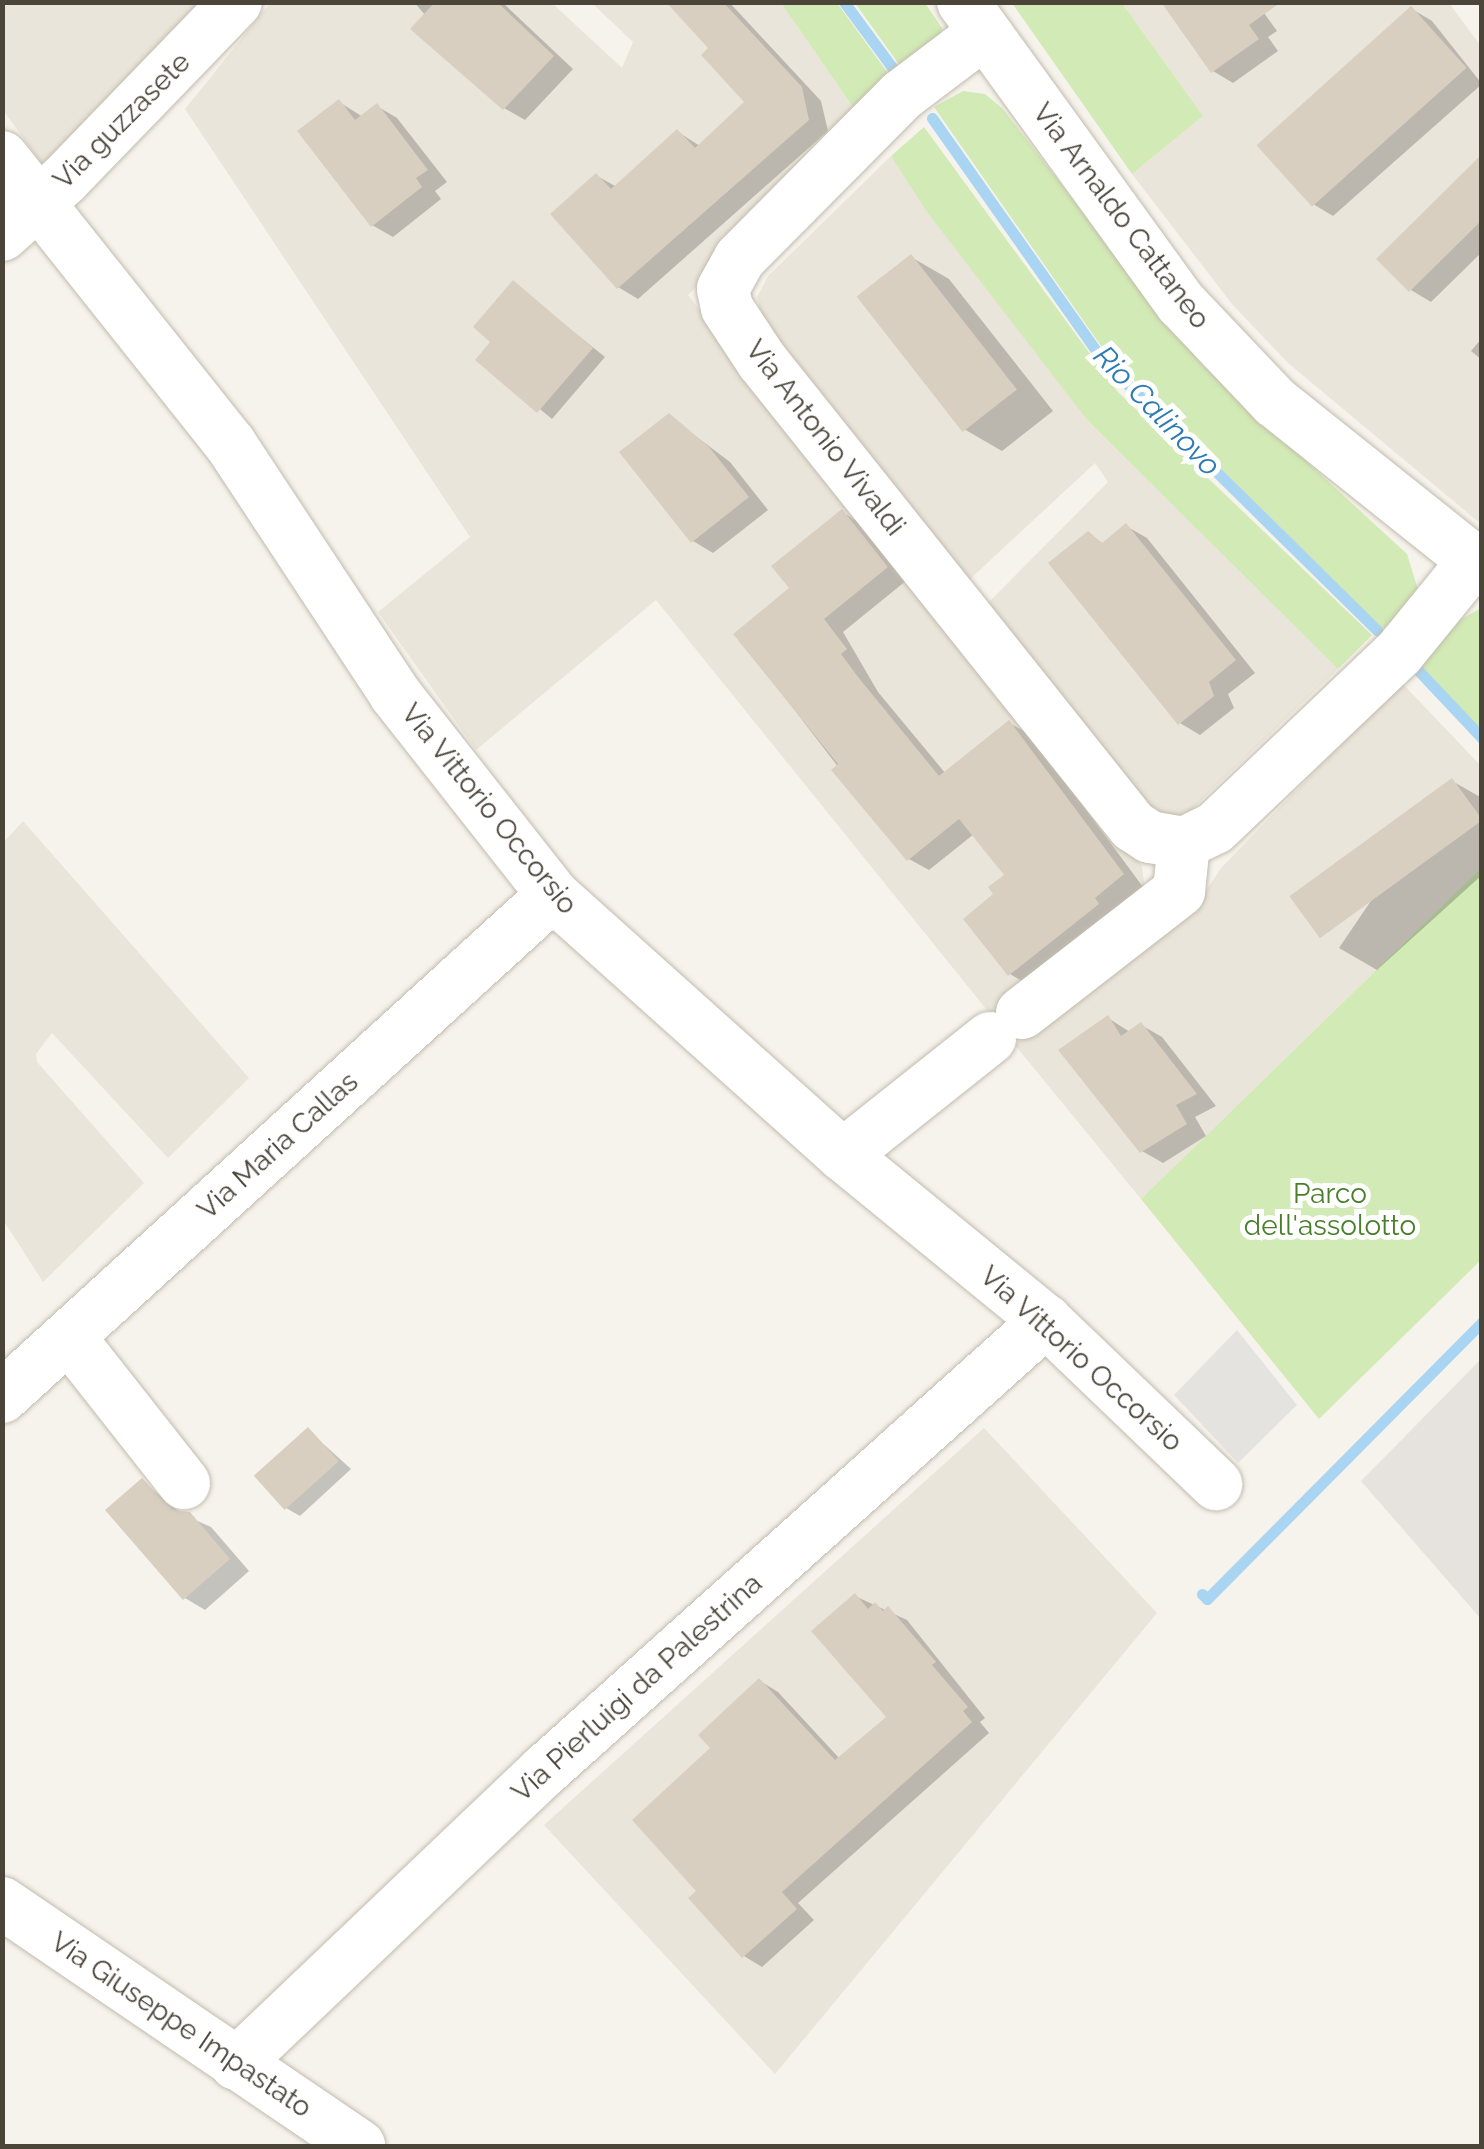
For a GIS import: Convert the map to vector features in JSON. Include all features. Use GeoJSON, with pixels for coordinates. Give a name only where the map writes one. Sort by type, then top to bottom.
{"type":"FeatureCollection","features":[{"type":"Feature","properties":{"kind":"street","name":"Via guzzasete"},"geometry":{"type":"LineString","coordinates":[[21,219],[236,2]]}},
{"type":"Feature","properties":{"kind":"street","name":"Via Arnaldo Cattaneo"},"geometry":{"type":"LineString","coordinates":[[973,18],[1182,304],[1275,402],[1478,564]]}},
{"type":"Feature","properties":{"kind":"street","name":"Via Antonio Vivaldi"},"geometry":{"type":"LineString","coordinates":[[973,18],[740,258],[726,275],[726,308],[762,362],[1133,826],[1150,837],[1184,842]]}},
{"type":"Feature","properties":{"kind":"street","name":"Via Vittorio Occorsio"},"geometry":{"type":"LineString","coordinates":[[2,157],[21,219],[231,445],[395,694],[553,895],[843,1155],[1046,1320],[1216,1484]]}},
{"type":"Feature","properties":{"kind":"street"},"geometry":{"type":"LineString","coordinates":[[843,1155],[1179,891],[1184,842],[1215,828],[1399,652],[1478,564]]}},
{"type":"Feature","properties":{"kind":"street","name":"Via Maria Callas"},"geometry":{"type":"LineString","coordinates":[[2,1397],[553,895]]}},
{"type":"Feature","properties":{"kind":"street","name":"Via Pierluigi da Palestrina"},"geometry":{"type":"LineString","coordinates":[[236,2064],[545,1770],[1046,1320]]}},
{"type":"Feature","properties":{"kind":"street"},"geometry":{"type":"LineString","coordinates":[[69,1336],[184,1483]]}},
{"type":"Feature","properties":{"kind":"street","name":"Via Giuseppe Impastato"},"geometry":{"type":"LineString","coordinates":[[2,1903],[359,2146]]}},
{"type":"Feature","properties":{"kind":"shaded area"},"geometry":{"type":"Polygon","coordinates":[[[2,3],[203,3],[48,172],[3,110],[2,3]]]}},
{"type":"Feature","properties":{"kind":"shaded area"},"geometry":{"type":"Polygon","coordinates":[[[270,3],[552,3],[622,68],[633,42],[592,3],[781,3],[864,123],[688,295],[1142,866],[1146,901],[995,1020],[656,600],[476,750],[378,612],[470,537],[185,109],[270,3]]]}},
{"type":"Feature","properties":{"kind":"shaded area"},"geometry":{"type":"Polygon","coordinates":[[[1122,3],[1449,3],[1481,46],[1481,524],[1288,363],[1232,304],[1132,174],[1203,116],[1122,3]]]}},
{"type":"Feature","properties":{"kind":"shaded area"},"geometry":{"type":"Polygon","coordinates":[[[891,156],[1088,421],[1338,669],[1183,818],[1149,810],[986,605],[1108,482],[1095,463],[969,580],[762,318],[757,297],[768,276],[891,156]]]}},
{"type":"Feature","properties":{"kind":"shaded area"},"geometry":{"type":"Polygon","coordinates":[[[1401,682],[1481,766],[1481,868],[1141,1199],[1015,1045],[1196,905],[1222,867],[1401,682]]]}},
{"type":"Feature","properties":{"kind":"shaded area"},"geometry":{"type":"Polygon","coordinates":[[[23,821],[249,1078],[168,1158],[52,1033],[36,1054],[37,1062],[144,1183],[43,1282],[2,1218],[3,843],[23,821]]]}},
{"type":"Feature","properties":{"kind":"shaded area"},"geometry":{"type":"Polygon","coordinates":[[[1237,1330],[1297,1405],[1238,1463],[1174,1395],[1237,1330]]]}},
{"type":"Feature","properties":{"kind":"shaded area"},"geometry":{"type":"Polygon","coordinates":[[[1481,1359],[1481,1619],[1361,1481],[1481,1359]]]}},
{"type":"Feature","properties":{"kind":"shaded area"},"geometry":{"type":"Polygon","coordinates":[[[984,1428],[1157,1613],[775,2074],[544,1825],[984,1428]]]}},
{"type":"Feature","properties":{"kind":"green space"},"geometry":{"type":"Polygon","coordinates":[[[781,3],[837,3],[898,87],[864,123],[781,3]]]}},
{"type":"Feature","properties":{"kind":"green space"},"geometry":{"type":"Polygon","coordinates":[[[855,3],[925,3],[942,28],[939,43],[908,77],[855,3]]]}},
{"type":"Feature","properties":{"kind":"green space"},"geometry":{"type":"Polygon","coordinates":[[[1012,3],[1122,3],[1203,116],[1132,174],[1012,3]]]}},
{"type":"Feature","properties":{"kind":"green space"},"geometry":{"type":"Polygon","coordinates":[[[963,91],[985,94],[1002,108],[1202,365],[1407,554],[1419,593],[1393,630],[1387,625],[1382,630],[1106,353],[934,107],[963,91]]]}},
{"type":"Feature","properties":{"kind":"green space"},"geometry":{"type":"Polygon","coordinates":[[[924,127],[1118,392],[1372,635],[1338,669],[1088,421],[927,212],[891,156],[924,127]]]}},
{"type":"Feature","properties":{"kind":"green space"},"geometry":{"type":"Polygon","coordinates":[[[1481,608],[1481,731],[1418,664],[1458,621],[1481,608]]]}},
{"type":"Feature","properties":{"kind":"green space","name":"Parco dell'assolotto"},"geometry":{"type":"Polygon","coordinates":[[[1481,868],[1481,1260],[1319,1419],[1141,1199],[1481,868]]]}},
{"type":"Feature","properties":{"kind":"building"},"geometry":{"type":"Polygon","coordinates":[[[435,2],[497,2],[554,56],[503,110],[410,29],[435,2]]]}},
{"type":"Feature","properties":{"kind":"building"},"geometry":{"type":"Polygon","coordinates":[[[666,2],[723,2],[802,87],[809,120],[617,289],[550,214],[596,173],[611,189],[677,129],[695,148],[744,102],[701,55],[708,48],[666,2]]]}},
{"type":"Feature","properties":{"kind":"building"},"geometry":{"type":"Polygon","coordinates":[[[1161,2],[1281,2],[1249,25],[1259,39],[1211,73],[1161,2]]]}},
{"type":"Feature","properties":{"kind":"building"},"geometry":{"type":"Polygon","coordinates":[[[1411,6],[1467,68],[1312,207],[1256,145],[1411,6]]]}},
{"type":"Feature","properties":{"kind":"building"},"geometry":{"type":"Polygon","coordinates":[[[339,99],[355,120],[377,103],[428,170],[416,178],[422,187],[371,227],[297,131],[339,99]]]}},
{"type":"Feature","properties":{"kind":"building"},"geometry":{"type":"Polygon","coordinates":[[[1482,154],[1482,220],[1409,292],[1376,259],[1482,154]]]}},
{"type":"Feature","properties":{"kind":"building"},"geometry":{"type":"Polygon","coordinates":[[[911,254],[1017,390],[963,432],[857,296],[911,254]]]}},
{"type":"Feature","properties":{"kind":"building"},"geometry":{"type":"Polygon","coordinates":[[[513,280],[593,348],[537,413],[475,360],[490,342],[473,327],[513,280]]]}},
{"type":"Feature","properties":{"kind":"building"},"geometry":{"type":"Polygon","coordinates":[[[669,413],[709,447],[749,497],[691,543],[619,452],[669,413]]]}},
{"type":"Feature","properties":{"kind":"building"},"geometry":{"type":"Polygon","coordinates":[[[842,509],[888,567],[824,619],[847,649],[841,654],[858,677],[939,776],[1009,720],[1124,874],[1095,898],[1099,904],[1008,976],[963,919],[993,894],[988,887],[1004,875],[959,819],[907,861],[831,770],[838,764],[733,634],[789,588],[771,566],[842,509]]]}},
{"type":"Feature","properties":{"kind":"building"},"geometry":{"type":"Polygon","coordinates":[[[1126,523],[1236,660],[1209,682],[1214,696],[1178,725],[1048,563],[1088,531],[1102,543],[1126,523]]]}},
{"type":"Feature","properties":{"kind":"building"},"geometry":{"type":"Polygon","coordinates":[[[1452,778],[1482,820],[1320,938],[1289,896],[1452,778]]]}},
{"type":"Feature","properties":{"kind":"building"},"geometry":{"type":"Polygon","coordinates":[[[1108,1015],[1121,1036],[1141,1022],[1197,1094],[1176,1105],[1187,1124],[1140,1153],[1058,1050],[1108,1015]]]}},
{"type":"Feature","properties":{"kind":"building"},"geometry":{"type":"Polygon","coordinates":[[[308,1427],[339,1461],[285,1510],[254,1476],[308,1427]]]}},
{"type":"Feature","properties":{"kind":"building"},"geometry":{"type":"Polygon","coordinates":[[[142,1478],[172,1510],[190,1512],[230,1559],[183,1600],[105,1510],[142,1478]]]}},
{"type":"Feature","properties":{"kind":"building"},"geometry":{"type":"Polygon","coordinates":[[[855,1593],[868,1609],[875,1602],[883,1611],[888,1606],[936,1662],[932,1665],[968,1707],[963,1711],[972,1722],[782,1892],[797,1909],[742,1958],[688,1898],[696,1891],[632,1820],[710,1748],[698,1735],[759,1678],[835,1760],[886,1717],[811,1631],[855,1593]]]}},
{"type":"Feature","properties":{"kind":"waterway","name":"Rio Calinovo"},"geometry":{"type":"LineString","coordinates":[[844,2],[900,78]]}},
{"type":"Feature","properties":{"kind":"waterway","name":"Rio Calinovo"},"geometry":{"type":"LineString","coordinates":[[932,118],[1103,360],[1377,630]]}},
{"type":"Feature","properties":{"kind":"waterway","name":"Rio Calinovo"},"geometry":{"type":"LineString","coordinates":[[1416,668],[1482,738]]}},
{"type":"Feature","properties":{"kind":"waterway"},"geometry":{"type":"LineString","coordinates":[[1202,1594],[1207,1599],[1482,1322]]}}]}
